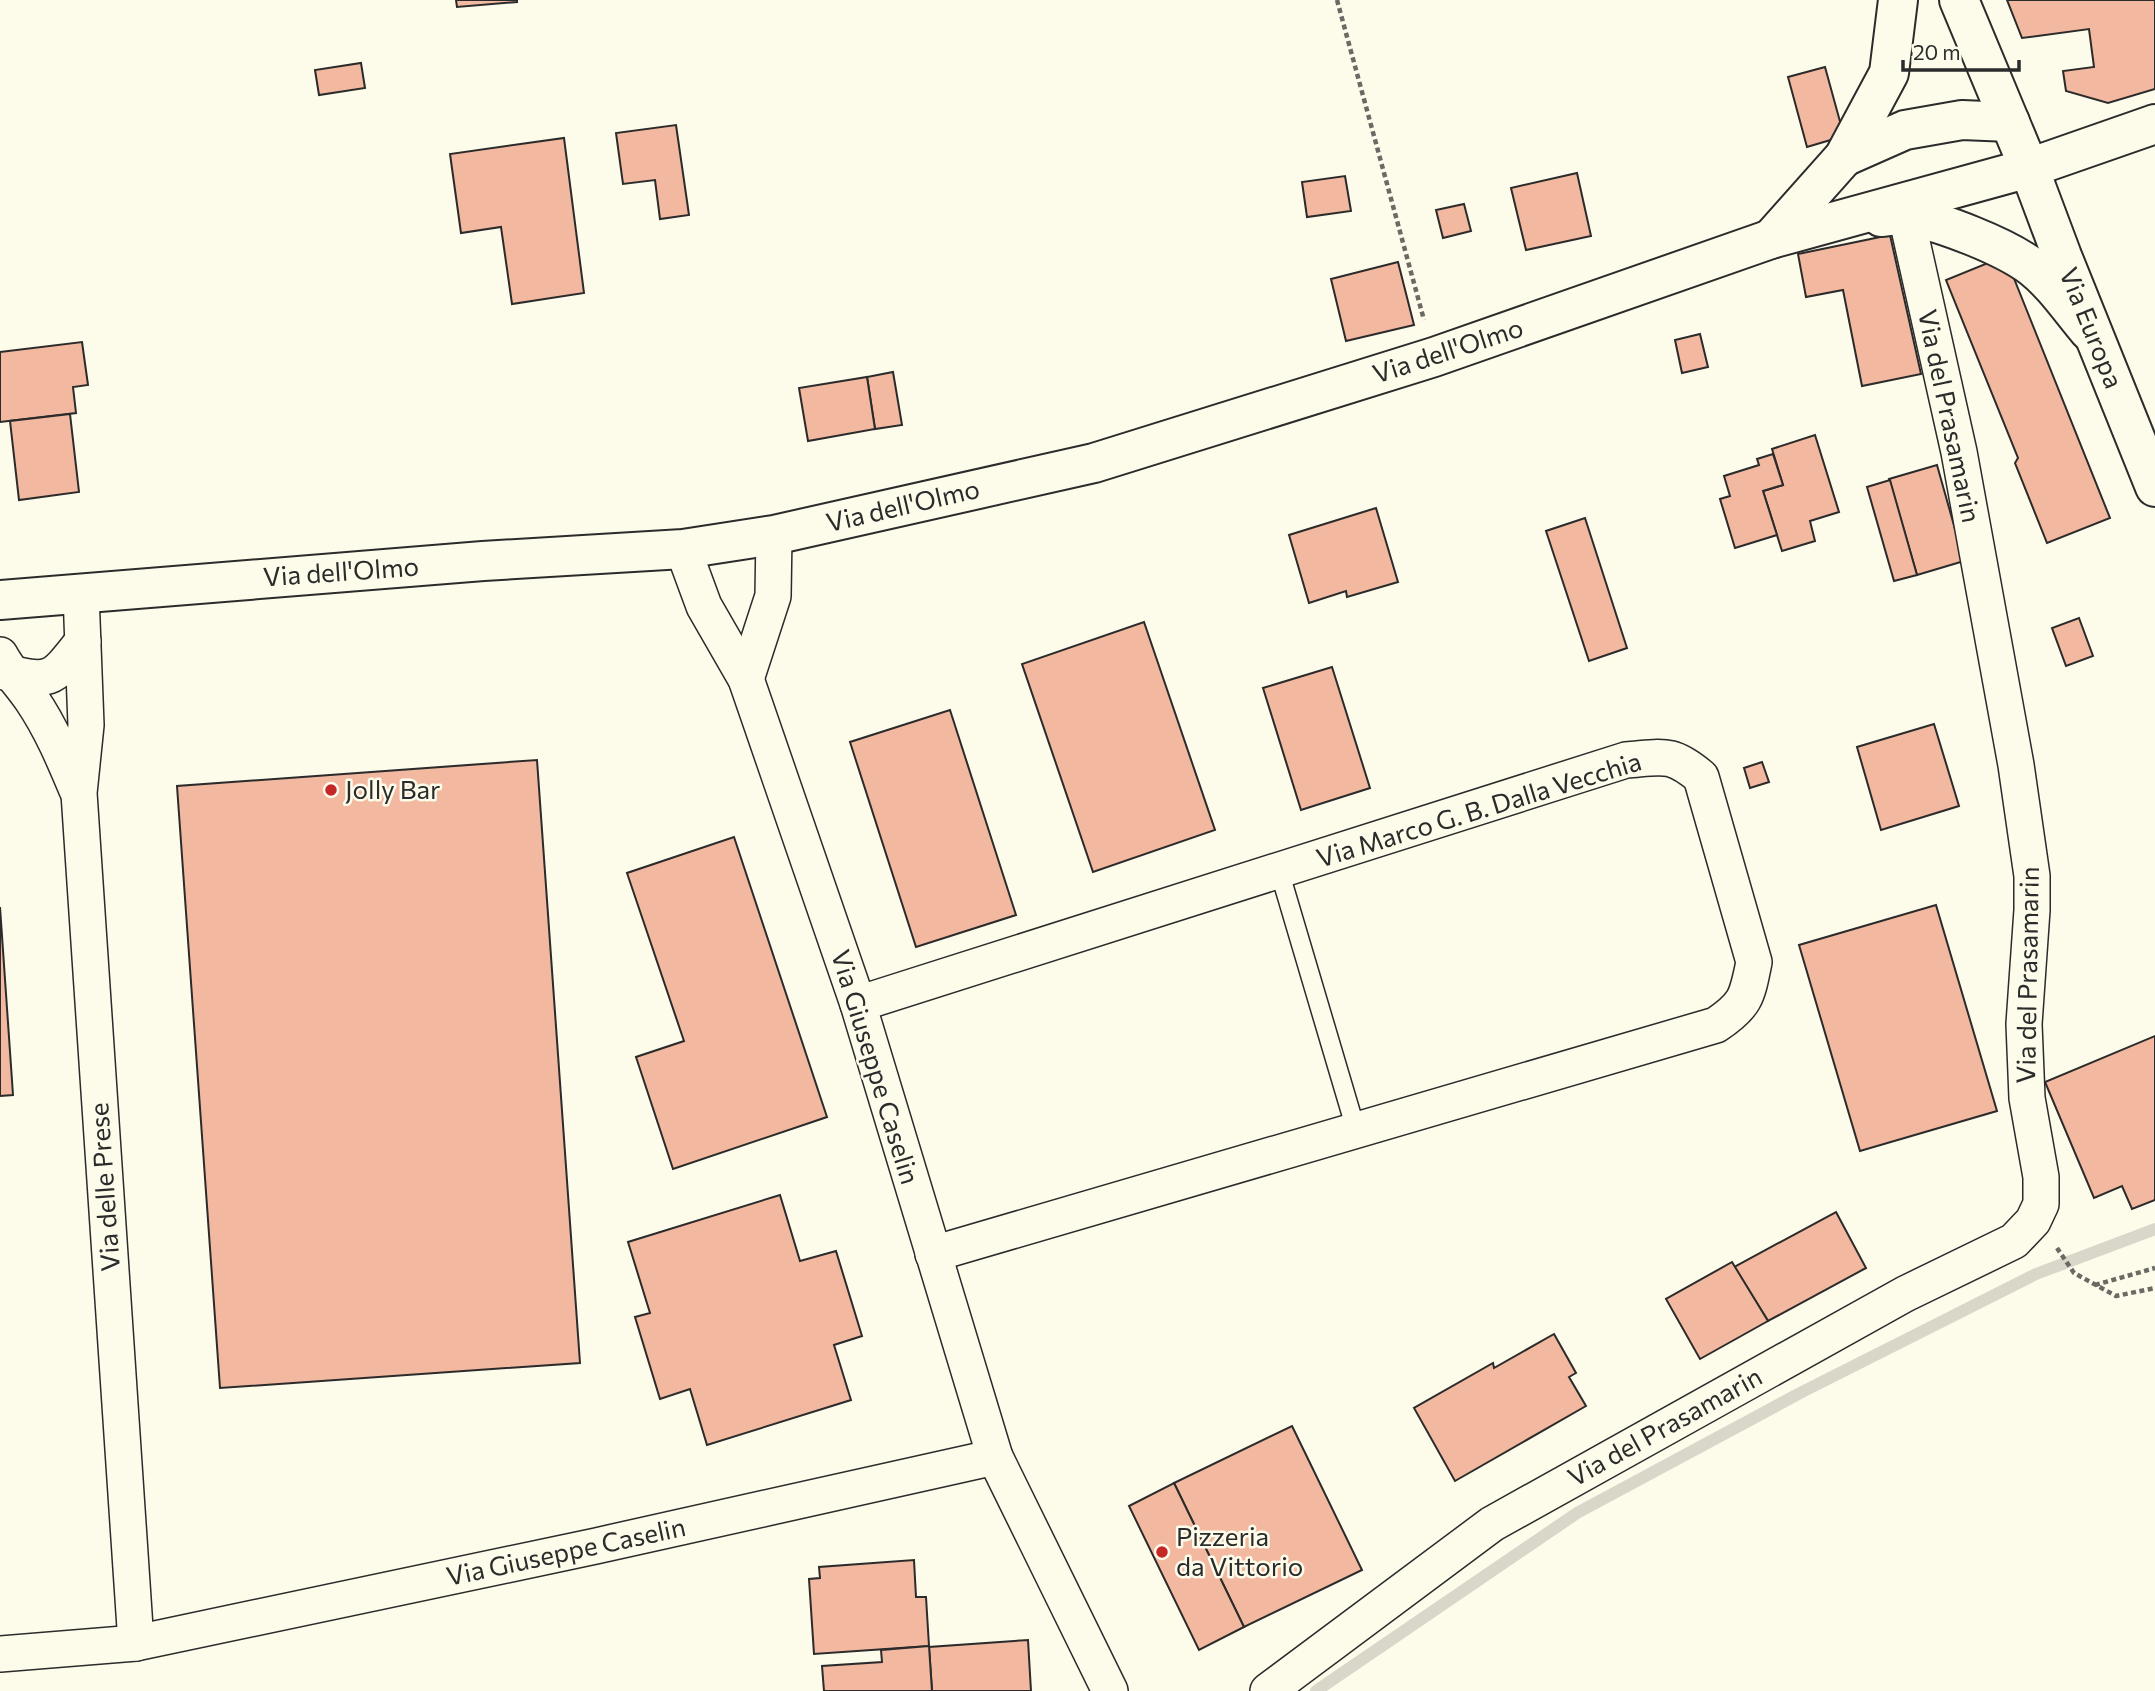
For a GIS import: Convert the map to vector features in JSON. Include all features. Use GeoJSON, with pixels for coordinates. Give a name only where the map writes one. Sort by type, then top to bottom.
{"type":"FeatureCollection","features":[{"type":"Feature","properties":{"kind":"main road","name":"Via dell'Olmo"},"geometry":{"type":"LineString","coordinates":[[1771,239],[1844,157],[1889,73],[1898,0]]}},
{"type":"Feature","properties":{"kind":"main road","name":"Via Europa"},"geometry":{"type":"LineString","coordinates":[[1959,0],[2029,168],[2155,487]]}},
{"type":"Feature","properties":{"kind":"main road","name":"Via dell'Olmo"},"geometry":{"type":"LineString","coordinates":[[1844,157],[1905,130],[1962,120],[2010,122]]}},
{"type":"Feature","properties":{"kind":"main road","name":"Via dell'Olmo"},"geometry":{"type":"LineString","coordinates":[[0,600],[483,561],[683,549],[774,535],[1094,463],[1434,357],[1771,239],[2029,168],[2155,124]]}},
{"type":"Feature","properties":{"kind":"main road","name":"Via dell'Olmo"},"geometry":{"type":"LineString","coordinates":[[1851,218],[1906,215],[1951,229],[2008,252],[2032,268],[2055,290],[2096,340]]}},
{"type":"Feature","properties":{"kind":"street","name":"Via del Prasamarin"},"geometry":{"type":"LineString","coordinates":[[1268,1691],[1492,1524],[1905,1294],[2014,1241],[2033,1221],[2040,1205],[2042,1177],[2026,1098],[2024,1024],[2032,876],[2016,765],[1959,452],[1906,215]]}},
{"type":"Feature","properties":{"kind":"street"},"geometry":{"type":"LineString","coordinates":[[746,679],[773,596],[774,535]]}},
{"type":"Feature","properties":{"kind":"street","name":"Via Giuseppe Caselin"},"geometry":{"type":"LineString","coordinates":[[683,549],[705,606],[746,679],[858,1004],[995,1457],[1110,1691]]}},
{"type":"Feature","properties":{"kind":"street","name":"Via delle Prese"},"geometry":{"type":"LineString","coordinates":[[81,594],[86,725],[79,793],[136,1643]]}},
{"type":"Feature","properties":{"kind":"street"},"geometry":{"type":"LineString","coordinates":[[3,667],[41,679],[54,676],[83,641]]}},
{"type":"Feature","properties":{"kind":"street"},"geometry":{"type":"LineString","coordinates":[[3,667],[31,698],[63,755],[79,793]]}},
{"type":"Feature","properties":{"kind":"street","name":"Via Marco G. B. Dalla Vecchia"},"geometry":{"type":"LineString","coordinates":[[858,1004],[1626,760],[1660,757],[1681,760],[1701,777],[1754,962],[1748,991],[1738,1010],[1716,1025],[933,1254]]}},
{"type":"Feature","properties":{"kind":"street","name":"Via Giuseppe Caselin"},"geometry":{"type":"LineString","coordinates":[[136,1643],[596,1546],[995,1457]]}},
{"type":"Feature","properties":{"kind":"street"},"geometry":{"type":"LineString","coordinates":[[0,1654],[136,1643]]}},
{"type":"Feature","properties":{"kind":"lane"},"geometry":{"type":"LineString","coordinates":[[1279,870],[1356,1130]]}},
{"type":"Feature","properties":{"kind":"path"},"geometry":{"type":"LineString","coordinates":[[1337,0],[1434,357]]}},
{"type":"Feature","properties":{"kind":"path"},"geometry":{"type":"LineString","coordinates":[[2055,1247],[2074,1273],[2116,1296],[2155,1288]]}},
{"type":"Feature","properties":{"kind":"path"},"geometry":{"type":"LineString","coordinates":[[2095,1285],[2155,1268]]}},
{"type":"Feature","properties":{"kind":"building"},"geometry":{"type":"Polygon","coordinates":[[[456,0],[517,0],[517,2],[457,7],[456,0]]]}},
{"type":"Feature","properties":{"kind":"building"},"geometry":{"type":"Polygon","coordinates":[[[2007,0],[2155,0],[2155,89],[2108,103],[2066,91],[2063,71],[2094,67],[2089,29],[2022,38],[2007,0]]]}},
{"type":"Feature","properties":{"kind":"building"},"geometry":{"type":"Polygon","coordinates":[[[361,63],[365,88],[319,95],[315,70],[361,63]]]}},
{"type":"Feature","properties":{"kind":"building"},"geometry":{"type":"Polygon","coordinates":[[[1825,67],[1844,136],[1807,147],[1788,77],[1825,67]]]}},
{"type":"Feature","properties":{"kind":"building"},"geometry":{"type":"Polygon","coordinates":[[[676,125],[689,215],[660,219],[655,180],[623,184],[616,133],[676,125]]]}},
{"type":"Feature","properties":{"kind":"building"},"geometry":{"type":"Polygon","coordinates":[[[564,138],[584,293],[512,304],[501,227],[461,233],[450,154],[564,138]]]}},
{"type":"Feature","properties":{"kind":"building"},"geometry":{"type":"Polygon","coordinates":[[[1577,173],[1591,236],[1526,250],[1511,188],[1577,173]]]}},
{"type":"Feature","properties":{"kind":"building"},"geometry":{"type":"Polygon","coordinates":[[[1345,176],[1351,211],[1307,217],[1302,182],[1345,176]]]}},
{"type":"Feature","properties":{"kind":"building"},"geometry":{"type":"Polygon","coordinates":[[[1464,204],[1471,231],[1443,238],[1436,210],[1464,204]]]}},
{"type":"Feature","properties":{"kind":"building"},"geometry":{"type":"Polygon","coordinates":[[[1890,235],[1921,374],[1862,386],[1843,290],[1806,297],[1798,254],[1890,235]]]}},
{"type":"Feature","properties":{"kind":"building"},"geometry":{"type":"Polygon","coordinates":[[[2005,256],[2110,518],[2047,543],[2015,463],[2018,458],[1946,280],[2005,256]]]}},
{"type":"Feature","properties":{"kind":"building"},"geometry":{"type":"Polygon","coordinates":[[[1398,262],[1414,325],[1346,341],[1331,279],[1398,262]]]}},
{"type":"Feature","properties":{"kind":"building"},"geometry":{"type":"Polygon","coordinates":[[[1700,334],[1708,367],[1682,373],[1675,340],[1700,334]]]}},
{"type":"Feature","properties":{"kind":"building"},"geometry":{"type":"Polygon","coordinates":[[[82,342],[88,385],[73,387],[76,413],[0,422],[0,352],[82,342]]]}},
{"type":"Feature","properties":{"kind":"building"},"geometry":{"type":"Polygon","coordinates":[[[893,372],[902,425],[875,429],[867,377],[893,372]]]}},
{"type":"Feature","properties":{"kind":"building"},"geometry":{"type":"Polygon","coordinates":[[[867,377],[875,429],[808,441],[799,388],[867,377]]]}},
{"type":"Feature","properties":{"kind":"building"},"geometry":{"type":"Polygon","coordinates":[[[70,414],[79,492],[19,500],[10,421],[70,414]]]}},
{"type":"Feature","properties":{"kind":"building"},"geometry":{"type":"Polygon","coordinates":[[[1815,435],[1839,512],[1810,521],[1815,541],[1782,551],[1763,491],[1783,485],[1772,449],[1815,435]]]}},
{"type":"Feature","properties":{"kind":"building"},"geometry":{"type":"Polygon","coordinates":[[[1773,454],[1783,485],[1763,491],[1777,535],[1735,548],[1720,499],[1730,496],[1724,476],[1759,465],[1757,459],[1773,454]]]}},
{"type":"Feature","properties":{"kind":"building"},"geometry":{"type":"Polygon","coordinates":[[[1937,465],[1964,561],[1917,575],[1889,479],[1937,465]]]}},
{"type":"Feature","properties":{"kind":"building"},"geometry":{"type":"Polygon","coordinates":[[[1890,480],[1917,575],[1894,581],[1867,487],[1890,480]]]}},
{"type":"Feature","properties":{"kind":"building"},"geometry":{"type":"Polygon","coordinates":[[[1376,508],[1398,582],[1347,597],[1346,591],[1309,603],[1289,535],[1376,508]]]}},
{"type":"Feature","properties":{"kind":"building"},"geometry":{"type":"Polygon","coordinates":[[[1585,518],[1627,648],[1589,661],[1546,531],[1585,518]]]}},
{"type":"Feature","properties":{"kind":"building"},"geometry":{"type":"Polygon","coordinates":[[[2079,618],[2093,656],[2066,666],[2052,628],[2079,618]]]}},
{"type":"Feature","properties":{"kind":"building"},"geometry":{"type":"Polygon","coordinates":[[[1144,622],[1215,830],[1093,872],[1022,664],[1144,622]]]}},
{"type":"Feature","properties":{"kind":"building"},"geometry":{"type":"Polygon","coordinates":[[[1332,667],[1370,788],[1301,810],[1263,688],[1332,667]]]}},
{"type":"Feature","properties":{"kind":"building"},"geometry":{"type":"Polygon","coordinates":[[[950,710],[1016,915],[916,947],[850,742],[950,710]]]}},
{"type":"Feature","properties":{"kind":"building"},"geometry":{"type":"Polygon","coordinates":[[[1934,724],[1959,806],[1881,830],[1857,747],[1934,724]]]}},
{"type":"Feature","properties":{"kind":"building"},"geometry":{"type":"Polygon","coordinates":[[[537,760],[580,1363],[220,1388],[177,786],[537,760]]]}},
{"type":"Feature","properties":{"kind":"building"},"geometry":{"type":"Polygon","coordinates":[[[1762,762],[1769,782],[1750,788],[1744,768],[1762,762]]]}},
{"type":"Feature","properties":{"kind":"building"},"geometry":{"type":"Polygon","coordinates":[[[734,837],[827,1117],[673,1169],[636,1057],[684,1041],[627,873],[734,837]]]}},
{"type":"Feature","properties":{"kind":"building"},"geometry":{"type":"Polygon","coordinates":[[[1936,905],[1997,1111],[1860,1151],[1799,945],[1936,905]]]}},
{"type":"Feature","properties":{"kind":"building"},"geometry":{"type":"Polygon","coordinates":[[[0,907],[13,1095],[0,1096],[0,907]]]}},
{"type":"Feature","properties":{"kind":"building"},"geometry":{"type":"Polygon","coordinates":[[[2155,1036],[2155,1200],[2132,1209],[2122,1186],[2094,1198],[2045,1082],[2155,1036]]]}},
{"type":"Feature","properties":{"kind":"building"},"geometry":{"type":"Polygon","coordinates":[[[780,1195],[800,1261],[836,1251],[862,1336],[834,1345],[851,1400],[707,1445],[690,1389],[660,1399],[635,1317],[650,1313],[628,1242],[780,1195]]]}},
{"type":"Feature","properties":{"kind":"building"},"geometry":{"type":"Polygon","coordinates":[[[1836,1212],[1866,1268],[1768,1321],[1734,1267],[1836,1212]]]}},
{"type":"Feature","properties":{"kind":"building"},"geometry":{"type":"Polygon","coordinates":[[[1732,1262],[1768,1321],[1700,1359],[1666,1299],[1732,1262]]]}},
{"type":"Feature","properties":{"kind":"building"},"geometry":{"type":"Polygon","coordinates":[[[1554,1334],[1576,1373],[1569,1377],[1586,1406],[1455,1481],[1414,1408],[1493,1363],[1494,1368],[1554,1334]]]}},
{"type":"Feature","properties":{"kind":"building"},"geometry":{"type":"Polygon","coordinates":[[[1292,1426],[1362,1570],[1244,1627],[1174,1483],[1292,1426]]]}},
{"type":"Feature","properties":{"kind":"building"},"geometry":{"type":"Polygon","coordinates":[[[1174,1483],[1244,1627],[1199,1650],[1129,1506],[1174,1483]]]}},
{"type":"Feature","properties":{"kind":"building"},"geometry":{"type":"Polygon","coordinates":[[[914,1560],[916,1597],[926,1597],[929,1646],[814,1654],[809,1579],[820,1578],[819,1567],[914,1560]]]}},
{"type":"Feature","properties":{"kind":"building"},"geometry":{"type":"Polygon","coordinates":[[[1028,1640],[1031,1691],[932,1691],[929,1647],[1028,1640]]]}},
{"type":"Feature","properties":{"kind":"building"},"geometry":{"type":"Polygon","coordinates":[[[929,1646],[932,1691],[824,1691],[822,1666],[882,1662],[881,1650],[929,1646]]]}},
{"type":"Feature","properties":{"kind":"waterway"},"geometry":{"type":"LineString","coordinates":[[1316,1691],[1577,1513],[1802,1392],[2036,1274],[2155,1229]]}},
{"type":"Feature","properties":{"kind":"place","name":"Jolly Bar"},"geometry":{"type":"Point","coordinates":[331,790]}},
{"type":"Feature","properties":{"kind":"place","name":"Pizzeria da Vittorio"},"geometry":{"type":"Point","coordinates":[1162,1552]}}]}
